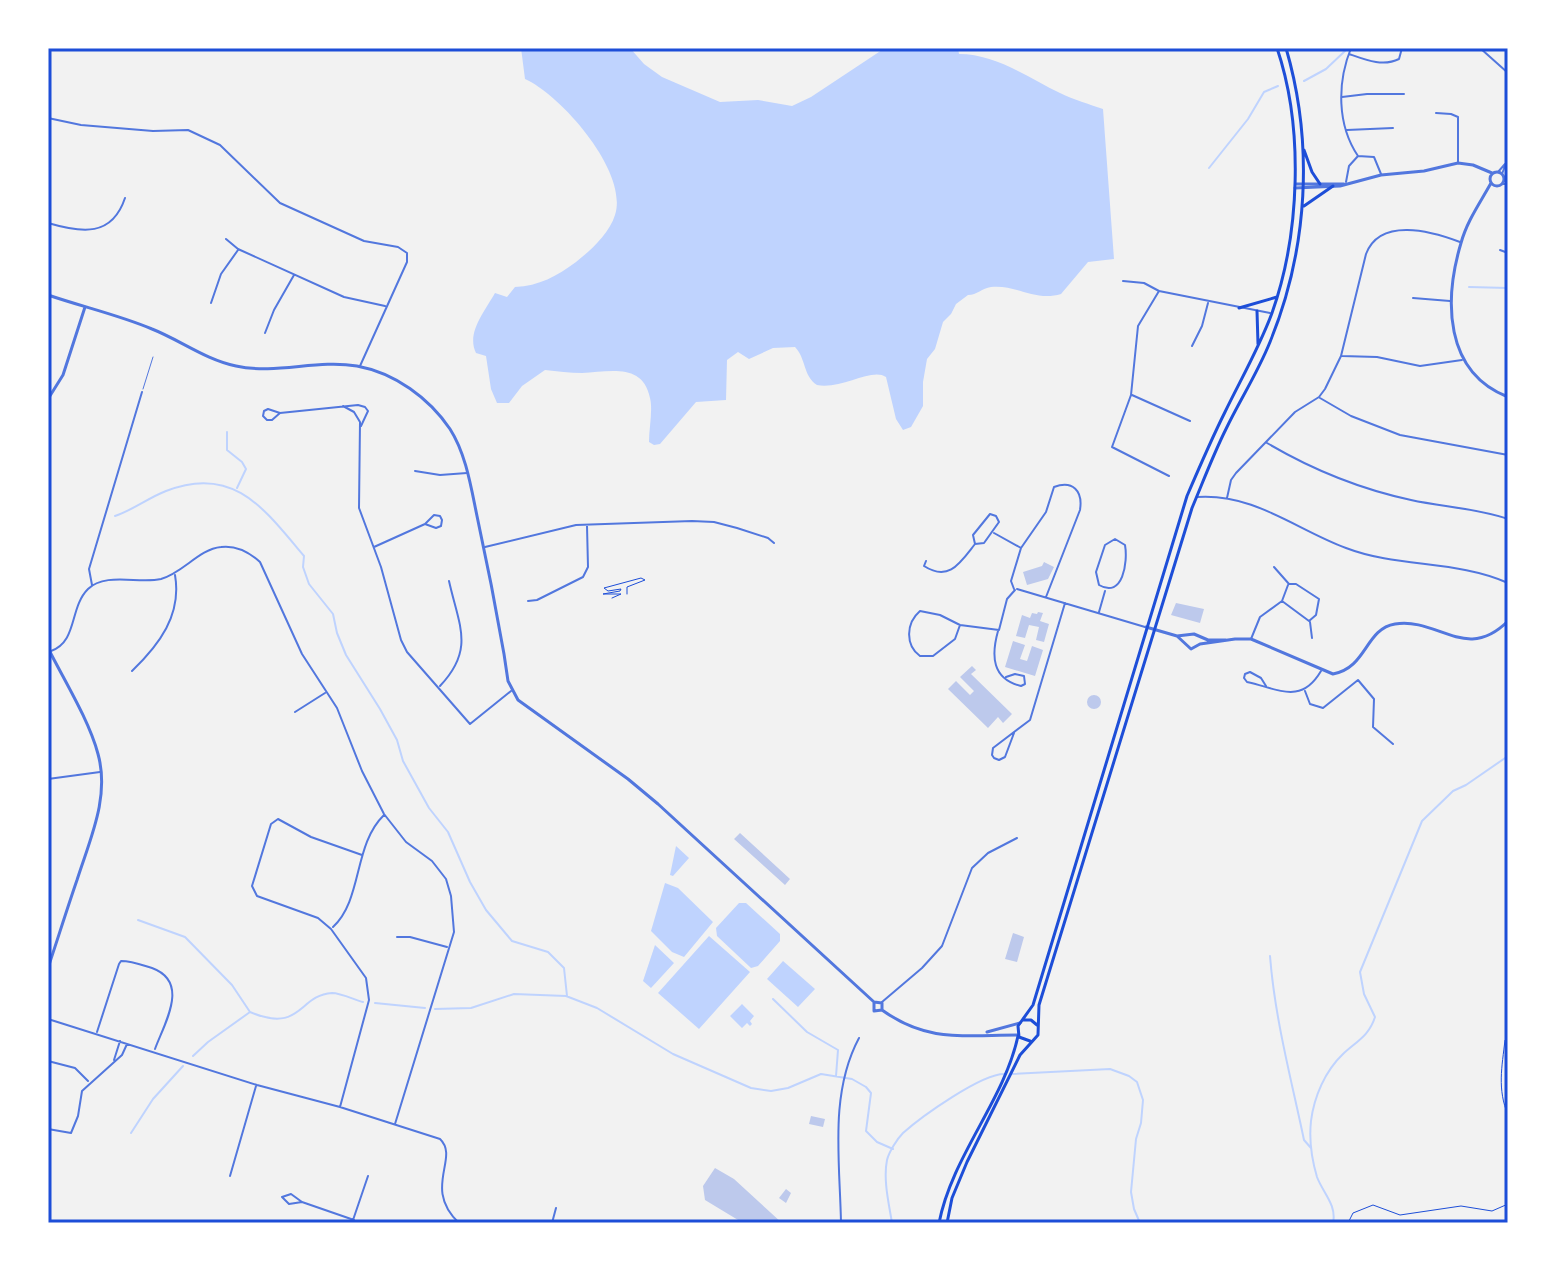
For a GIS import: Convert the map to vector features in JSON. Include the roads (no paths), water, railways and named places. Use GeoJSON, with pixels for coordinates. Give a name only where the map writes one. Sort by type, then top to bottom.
{"type":"FeatureCollection","features":[{"type":"Feature","properties":{"kind":"main road"},"geometry":{"type":"LineString","coordinates":[[939,1223],[949,1186],[1008,1067],[1018,1036],[1017,1029],[1033,1005],[1187,496],[1258,348],[1277,297],[1289,247],[1295,186],[1292,128],[1277,48]]}},
{"type":"Feature","properties":{"kind":"main road"},"geometry":{"type":"LineString","coordinates":[[947,1223],[957,1185],[1014,1066],[1038,1033],[1042,996],[1196,497],[1218,445],[1259,366],[1280,315],[1293,272],[1302,209],[1302,147],[1298,95],[1286,48]]}},
{"type":"Feature","properties":{"kind":"main road"},"geometry":{"type":"LineString","coordinates":[[1302,147],[1320,184]]}},
{"type":"Feature","properties":{"kind":"main road"},"geometry":{"type":"LineString","coordinates":[[1302,209],[1306,203],[1333,186]]}},
{"type":"Feature","properties":{"kind":"main road"},"geometry":{"type":"LineString","coordinates":[[1239,308],[1277,297]]}},
{"type":"Feature","properties":{"kind":"main road"},"geometry":{"type":"LineString","coordinates":[[1257,311],[1258,348]]}},
{"type":"Feature","properties":{"kind":"main road"},"geometry":{"type":"LineString","coordinates":[[1272,314],[1280,315]]}},
{"type":"Feature","properties":{"kind":"main road"},"geometry":{"type":"LineString","coordinates":[[1021,1022],[1031,1020],[1037,1025]]}},
{"type":"Feature","properties":{"kind":"main road"},"geometry":{"type":"LineString","coordinates":[[1018,1036],[1025,1041],[1034,1040]]}},
{"type":"Feature","properties":{"kind":"street"},"geometry":{"type":"LineString","coordinates":[[1351,48],[1341,97],[1345,131],[1358,156]]}},
{"type":"Feature","properties":{"kind":"street"},"geometry":{"type":"LineString","coordinates":[[1348,54],[1389,63],[1399,59],[1402,48]]}},
{"type":"Feature","properties":{"kind":"street"},"geometry":{"type":"LineString","coordinates":[[1480,48],[1508,73]]}},
{"type":"Feature","properties":{"kind":"street"},"geometry":{"type":"LineString","coordinates":[[1341,97],[1404,94]]}},
{"type":"Feature","properties":{"kind":"street"},"geometry":{"type":"LineString","coordinates":[[1436,113],[1458,117],[1458,163]]}},
{"type":"Feature","properties":{"kind":"street"},"geometry":{"type":"LineString","coordinates":[[48,118],[81,125],[153,131],[183,129],[220,145],[280,203],[364,241],[398,247],[407,253],[407,262],[360,366]]}},
{"type":"Feature","properties":{"kind":"street"},"geometry":{"type":"LineString","coordinates":[[1345,131],[1393,128]]}},
{"type":"Feature","properties":{"kind":"street"},"geometry":{"type":"LineString","coordinates":[[1358,156],[1374,157],[1381,175]]}},
{"type":"Feature","properties":{"kind":"street"},"geometry":{"type":"LineString","coordinates":[[1345,184],[1349,166],[1358,156]]}},
{"type":"Feature","properties":{"kind":"street"},"geometry":{"type":"LineString","coordinates":[[1502,184],[1508,158]]}},
{"type":"Feature","properties":{"kind":"street"},"geometry":{"type":"LineString","coordinates":[[1295,186],[1333,186],[1458,163],[1503,176]]}},
{"type":"Feature","properties":{"kind":"street"},"geometry":{"type":"LineString","coordinates":[[1491,175],[1492,184],[1472,215],[1461,243],[1452,301],[1455,340],[1462,360],[1478,380],[1508,397]]}},
{"type":"Feature","properties":{"kind":"street"},"geometry":{"type":"LineString","coordinates":[[1303,186],[1345,184]]}},
{"type":"Feature","properties":{"kind":"street"},"geometry":{"type":"LineString","coordinates":[[1492,184],[1508,184]]}},
{"type":"Feature","properties":{"kind":"street"},"geometry":{"type":"LineString","coordinates":[[48,223],[82,229],[103,227],[116,218],[125,198]]}},
{"type":"Feature","properties":{"kind":"street"},"geometry":{"type":"LineString","coordinates":[[1227,498],[1236,473],[1295,412],[1319,397],[1341,356],[1366,254],[1375,239],[1390,231],[1409,231],[1438,235],[1461,243]]}},
{"type":"Feature","properties":{"kind":"street"},"geometry":{"type":"LineString","coordinates":[[226,239],[238,249],[344,297],[386,306]]}},
{"type":"Feature","properties":{"kind":"street"},"geometry":{"type":"LineString","coordinates":[[211,303],[221,274],[238,249]]}},
{"type":"Feature","properties":{"kind":"street"},"geometry":{"type":"LineString","coordinates":[[1500,250],[1508,253]]}},
{"type":"Feature","properties":{"kind":"street"},"geometry":{"type":"LineString","coordinates":[[265,333],[294,274]]}},
{"type":"Feature","properties":{"kind":"street"},"geometry":{"type":"LineString","coordinates":[[1123,281],[1144,283],[1159,291],[1272,314]]}},
{"type":"Feature","properties":{"kind":"street"},"geometry":{"type":"LineString","coordinates":[[1159,291],[1138,326],[1131,395],[1112,447],[1169,476]]}},
{"type":"Feature","properties":{"kind":"street"},"geometry":{"type":"LineString","coordinates":[[48,295],[146,326],[234,366],[266,370],[329,363],[360,366],[399,381],[431,407],[451,431],[468,473],[511,691],[521,703],[658,804],[874,1002],[882,1003],[942,946],[972,868],[988,853],[1017,838]]}},
{"type":"Feature","properties":{"kind":"street"},"geometry":{"type":"LineString","coordinates":[[1413,298],[1452,301]]}},
{"type":"Feature","properties":{"kind":"street"},"geometry":{"type":"LineString","coordinates":[[1192,346],[1202,326],[1208,302]]}},
{"type":"Feature","properties":{"kind":"street"},"geometry":{"type":"LineString","coordinates":[[48,399],[63,375],[85,307]]}},
{"type":"Feature","properties":{"kind":"street"},"geometry":{"type":"LineString","coordinates":[[1341,356],[1377,357],[1420,366],[1462,360]]}},
{"type":"Feature","properties":{"kind":"street"},"geometry":{"type":"LineString","coordinates":[[92,586],[89,569],[142,392]]}},
{"type":"Feature","properties":{"kind":"street"},"geometry":{"type":"LineString","coordinates":[[1131,395],[1190,421]]}},
{"type":"Feature","properties":{"kind":"street"},"geometry":{"type":"LineString","coordinates":[[1319,397],[1351,416],[1400,435],[1508,455]]}},
{"type":"Feature","properties":{"kind":"street"},"geometry":{"type":"LineString","coordinates":[[355,413],[360,405]]}},
{"type":"Feature","properties":{"kind":"street"},"geometry":{"type":"LineString","coordinates":[[280,413],[360,405],[366,408],[368,412],[361,427],[359,508],[381,567],[404,645],[470,724],[511,691]]}},
{"type":"Feature","properties":{"kind":"street"},"geometry":{"type":"LineString","coordinates":[[343,406],[355,413],[361,427]]}},
{"type":"Feature","properties":{"kind":"street"},"geometry":{"type":"LineString","coordinates":[[1266,443],[1298,461],[1358,485],[1508,519]]}},
{"type":"Feature","properties":{"kind":"street"},"geometry":{"type":"LineString","coordinates":[[415,471],[440,475],[468,473]]}},
{"type":"Feature","properties":{"kind":"street"},"geometry":{"type":"LineString","coordinates":[[1015,590],[1011,581],[1021,548],[1044,515],[1054,487],[1066,484],[1078,490],[1080,510],[1046,597]]}},
{"type":"Feature","properties":{"kind":"street"},"geometry":{"type":"LineString","coordinates":[[1196,497],[1227,498],[1264,508],[1352,550],[1437,564],[1508,583]]}},
{"type":"Feature","properties":{"kind":"street"},"geometry":{"type":"LineString","coordinates":[[926,561],[926,568],[936,572],[957,569],[975,544],[984,543],[993,533],[998,518],[990,514],[973,535],[975,544]]}},
{"type":"Feature","properties":{"kind":"street"},"geometry":{"type":"LineString","coordinates":[[484,548],[567,526],[705,521],[763,536],[774,543]]}},
{"type":"Feature","properties":{"kind":"street"},"geometry":{"type":"LineString","coordinates":[[372,547],[425,524]]}},
{"type":"Feature","properties":{"kind":"street"},"geometry":{"type":"LineString","coordinates":[[528,601],[537,600],[583,577],[588,567],[587,525]]}},
{"type":"Feature","properties":{"kind":"street"},"geometry":{"type":"LineString","coordinates":[[993,533],[1021,548]]}},
{"type":"Feature","properties":{"kind":"street"},"geometry":{"type":"LineString","coordinates":[[1119,540],[1125,545],[1126,553],[1122,578],[1117,586],[1106,589],[1097,582],[1098,562],[1108,542],[1119,540]]}},
{"type":"Feature","properties":{"kind":"street"},"geometry":{"type":"LineString","coordinates":[[48,968],[99,811],[102,772],[93,740],[49,650],[61,648],[67,641],[81,600],[92,586],[109,581],[144,582],[175,574],[208,551],[220,547],[250,553],[260,562],[302,654],[337,708],[362,771],[384,814],[406,842],[432,861],[446,879],[454,914],[454,932],[395,1124]]}},
{"type":"Feature","properties":{"kind":"street"},"geometry":{"type":"LineString","coordinates":[[1274,567],[1289,584],[1296,584],[1319,599],[1316,615],[1309,621]]}},
{"type":"Feature","properties":{"kind":"street"},"geometry":{"type":"LineString","coordinates":[[132,671],[158,643],[170,623],[177,603],[175,574]]}},
{"type":"Feature","properties":{"kind":"street"},"geometry":{"type":"LineString","coordinates":[[439,687],[455,669],[462,652],[462,638],[449,581]]}},
{"type":"Feature","properties":{"kind":"street"},"geometry":{"type":"LineString","coordinates":[[1251,639],[1260,617],[1282,601],[1289,584]]}},
{"type":"Feature","properties":{"kind":"street"},"geometry":{"type":"LineString","coordinates":[[1099,613],[1106,589]]}},
{"type":"Feature","properties":{"kind":"street"},"geometry":{"type":"LineString","coordinates":[[1015,590],[1177,636],[1195,635],[1200,641]]}},
{"type":"Feature","properties":{"kind":"street"},"geometry":{"type":"LineString","coordinates":[[1006,677],[1015,674],[1026,679],[1025,684],[1021,686],[1008,682],[996,666],[993,654],[1007,599],[1015,590]]}},
{"type":"Feature","properties":{"kind":"street"},"geometry":{"type":"LineString","coordinates":[[1282,601],[1309,621]]}},
{"type":"Feature","properties":{"kind":"street"},"geometry":{"type":"LineString","coordinates":[[1014,733],[1005,757],[999,760],[994,758],[993,748],[1031,718],[1065,603]]}},
{"type":"Feature","properties":{"kind":"street"},"geometry":{"type":"LineString","coordinates":[[960,625],[957,636],[933,656],[920,656],[911,647],[912,622],[920,611],[940,615],[960,625],[999,630]]}},
{"type":"Feature","properties":{"kind":"street"},"geometry":{"type":"LineString","coordinates":[[1309,621],[1312,638]]}},
{"type":"Feature","properties":{"kind":"street"},"geometry":{"type":"LineString","coordinates":[[1177,636],[1191,649],[1200,641],[1251,639],[1333,674],[1348,670],[1377,633],[1394,624],[1475,639],[1494,634],[1508,621]]}},
{"type":"Feature","properties":{"kind":"street"},"geometry":{"type":"LineString","coordinates":[[1186,642],[1188,636]]}},
{"type":"Feature","properties":{"kind":"street"},"geometry":{"type":"LineString","coordinates":[[1266,686],[1256,674],[1245,674],[1247,682],[1288,692],[1305,691],[1321,671]]}},
{"type":"Feature","properties":{"kind":"street"},"geometry":{"type":"LineString","coordinates":[[1305,691],[1310,704],[1323,708],[1358,680],[1374,699],[1373,727],[1393,744]]}},
{"type":"Feature","properties":{"kind":"street"},"geometry":{"type":"LineString","coordinates":[[295,712],[326,692]]}},
{"type":"Feature","properties":{"kind":"street"},"geometry":{"type":"LineString","coordinates":[[48,779],[102,772]]}},
{"type":"Feature","properties":{"kind":"street"},"geometry":{"type":"LineString","coordinates":[[331,929],[341,920],[371,830],[384,814]]}},
{"type":"Feature","properties":{"kind":"street"},"geometry":{"type":"LineString","coordinates":[[340,1107],[365,1021],[369,990],[360,966],[331,929],[318,918],[257,896],[252,886],[271,824],[278,819],[284,819],[311,837],[362,855]]}},
{"type":"Feature","properties":{"kind":"street"},"geometry":{"type":"LineString","coordinates":[[397,937],[410,937],[448,947]]}},
{"type":"Feature","properties":{"kind":"street"},"geometry":{"type":"LineString","coordinates":[[97,1033],[119,964],[121,961],[132,961],[162,972],[173,988],[173,1000],[154,1051]]}},
{"type":"Feature","properties":{"kind":"street"},"geometry":{"type":"LineString","coordinates":[[874,1002],[874,1011],[882,1010],[923,1033],[1018,1036]]}},
{"type":"Feature","properties":{"kind":"street"},"geometry":{"type":"LineString","coordinates":[[882,1003],[882,1010]]}},
{"type":"Feature","properties":{"kind":"street"},"geometry":{"type":"LineString","coordinates":[[48,1019],[440,1139],[447,1151],[441,1177],[442,1195],[451,1215],[459,1223]]}},
{"type":"Feature","properties":{"kind":"street"},"geometry":{"type":"LineString","coordinates":[[984,1034],[1021,1022]]}},
{"type":"Feature","properties":{"kind":"street"},"geometry":{"type":"LineString","coordinates":[[841,1223],[839,1099],[848,1058],[859,1038]]}},
{"type":"Feature","properties":{"kind":"street"},"geometry":{"type":"LineString","coordinates":[[114,1061],[120,1041]]}},
{"type":"Feature","properties":{"kind":"street"},"geometry":{"type":"LineString","coordinates":[[48,1129],[71,1133],[78,1116],[82,1091],[122,1055],[127,1043]]}},
{"type":"Feature","properties":{"kind":"street"},"geometry":{"type":"LineString","coordinates":[[48,1061],[75,1068],[89,1082]]}},
{"type":"Feature","properties":{"kind":"street"},"geometry":{"type":"LineString","coordinates":[[230,1176],[257,1085]]}},
{"type":"Feature","properties":{"kind":"street"},"geometry":{"type":"LineString","coordinates":[[302,1202],[353,1221],[368,1176]]}},
{"type":"Feature","properties":{"kind":"street"},"geometry":{"type":"LineString","coordinates":[[552,1223],[556,1208]]}},
{"type":"Feature","properties":{"kind":"lane"},"geometry":{"type":"LineString","coordinates":[[142,392],[153,357]]}},
{"type":"Feature","properties":{"kind":"lane"},"geometry":{"type":"LineString","coordinates":[[1194,428],[1190,421],[1196,417]]}},
{"type":"Feature","properties":{"kind":"water"},"geometry":{"type":"Polygon","coordinates":[[[521,48],[630,48],[644,64],[662,77],[720,102],[758,100],[792,106],[811,97],[885,48],[958,48],[959,54],[999,62],[1065,95],[1103,109],[1114,259],[1088,262],[1061,294],[1043,296],[991,287],[968,295],[956,304],[943,322],[935,349],[927,359],[923,406],[911,427],[903,430],[896,419],[886,377],[873,375],[826,386],[817,385],[809,377],[795,347],[773,348],[749,359],[738,352],[727,360],[726,400],[696,402],[660,444],[649,442],[650,398],[640,379],[632,374],[545,370],[522,386],[509,403],[497,403],[491,389],[486,356],[476,353],[474,345],[475,330],[482,315],[495,293],[507,297],[515,287],[547,279],[588,252],[612,222],[617,197],[612,178],[589,137],[556,101],[525,79],[521,48]]]}},
{"type":"Feature","properties":{"kind":"water"},"geometry":{"type":"Polygon","coordinates":[[[676,846],[689,858],[673,876],[670,875],[676,846]]]}},
{"type":"Feature","properties":{"kind":"water"},"geometry":{"type":"Polygon","coordinates":[[[665,883],[678,888],[713,922],[684,957],[672,952],[651,931],[665,883]]]}},
{"type":"Feature","properties":{"kind":"water"},"geometry":{"type":"Polygon","coordinates":[[[739,903],[746,903],[780,934],[780,941],[758,966],[751,968],[717,936],[716,928],[739,903]]]}},
{"type":"Feature","properties":{"kind":"water"},"geometry":{"type":"Polygon","coordinates":[[[709,936],[750,972],[699,1029],[658,993],[709,936]]]}},
{"type":"Feature","properties":{"kind":"water"},"geometry":{"type":"Polygon","coordinates":[[[655,945],[674,963],[651,988],[643,981],[655,945]]]}},
{"type":"Feature","properties":{"kind":"water"},"geometry":{"type":"Polygon","coordinates":[[[783,961],[815,989],[798,1007],[767,979],[783,961]]]}},
{"type":"Feature","properties":{"kind":"water"},"geometry":{"type":"Polygon","coordinates":[[[742,1004],[754,1016],[750,1026],[747,1023],[742,1028],[730,1016],[742,1004]]]}},
{"type":"Feature","properties":{"kind":"waterway"},"geometry":{"type":"LineString","coordinates":[[1304,81],[1326,69],[1345,51]]}},
{"type":"Feature","properties":{"kind":"waterway"},"geometry":{"type":"LineString","coordinates":[[1209,168],[1248,119],[1264,92],[1278,86]]}},
{"type":"Feature","properties":{"kind":"waterway"},"geometry":{"type":"LineString","coordinates":[[1469,287],[1508,288]]}},
{"type":"Feature","properties":{"kind":"waterway"},"geometry":{"type":"LineString","coordinates":[[227,432],[227,450],[246,469],[237,488]]}},
{"type":"Feature","properties":{"kind":"waterway"},"geometry":{"type":"LineString","coordinates":[[115,516],[166,491],[190,484],[211,483],[246,496],[276,523],[304,556],[303,567],[309,584],[333,614],[346,655],[397,740],[403,761],[429,808],[448,832],[486,910],[512,941],[548,952],[564,968],[567,996]]}},
{"type":"Feature","properties":{"kind":"waterway"},"geometry":{"type":"LineString","coordinates":[[1333,1223],[1331,1205],[1314,1164],[1311,1121],[1326,1076],[1343,1054],[1366,1034],[1375,1017],[1364,994],[1360,972],[1422,821],[1453,791],[1508,756]]}},
{"type":"Feature","properties":{"kind":"waterway"},"geometry":{"type":"LineString","coordinates":[[138,920],[185,937],[232,985],[250,1012]]}},
{"type":"Feature","properties":{"kind":"waterway"},"geometry":{"type":"LineString","coordinates":[[1270,956],[1289,1071],[1304,1140],[1311,1148]]}},
{"type":"Feature","properties":{"kind":"waterway"},"geometry":{"type":"LineString","coordinates":[[193,1056],[250,1012],[280,1019],[298,1012],[321,995],[332,993],[363,1002]]}},
{"type":"Feature","properties":{"kind":"waterway"},"geometry":{"type":"LineString","coordinates":[[435,1009],[471,1008],[514,994],[566,996],[597,1008],[673,1054],[751,1088],[771,1091],[788,1088],[821,1074],[852,1079],[871,1093],[866,1131],[877,1142],[893,1149]]}},
{"type":"Feature","properties":{"kind":"waterway"},"geometry":{"type":"LineString","coordinates":[[773,999],[807,1032],[838,1050],[836,1076]]}},
{"type":"Feature","properties":{"kind":"waterway"},"geometry":{"type":"LineString","coordinates":[[375,1003],[425,1008]]}},
{"type":"Feature","properties":{"kind":"waterway"},"geometry":{"type":"LineString","coordinates":[[131,1133],[153,1099],[183,1066]]}},
{"type":"Feature","properties":{"kind":"waterway"},"geometry":{"type":"LineString","coordinates":[[1011,1074],[1110,1069],[1137,1082],[1143,1100],[1131,1192],[1140,1223]]}},
{"type":"Feature","properties":{"kind":"waterway"},"geometry":{"type":"LineString","coordinates":[[892,1223],[886,1168],[898,1139],[952,1097],[982,1081],[1005,1074]]}}]}
